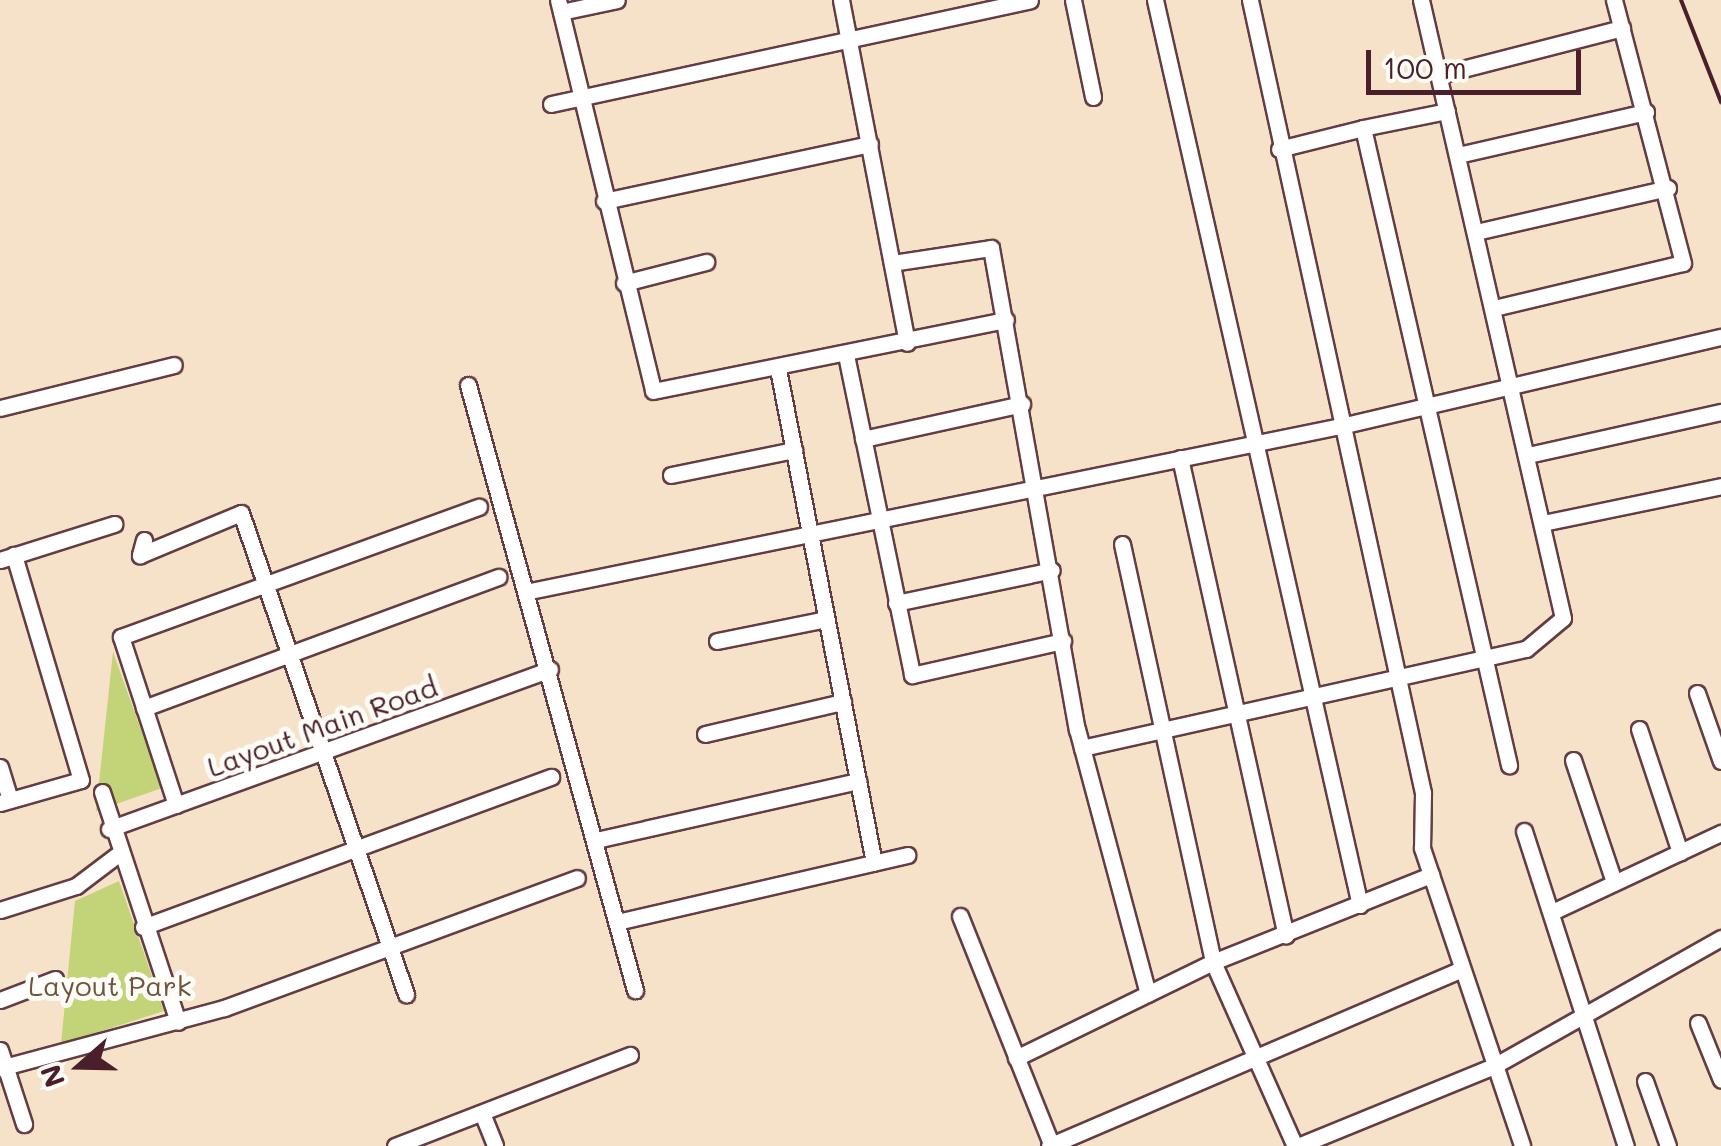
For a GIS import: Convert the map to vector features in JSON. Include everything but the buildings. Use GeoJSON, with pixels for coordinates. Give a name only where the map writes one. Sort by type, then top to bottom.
{"type":"FeatureCollection","features":[{"type":"Feature","properties":{"kind":"street"},"geometry":{"type":"LineString","coordinates":[[617,0],[560,6],[624,283],[654,391],[1006,320]]}},
{"type":"Feature","properties":{"kind":"street"},"geometry":{"type":"LineString","coordinates":[[842,0],[907,342]]}},
{"type":"Feature","properties":{"kind":"street"},"geometry":{"type":"LineString","coordinates":[[551,104],[850,38],[968,5],[1030,0]]}},
{"type":"Feature","properties":{"kind":"street"},"geometry":{"type":"LineString","coordinates":[[1073,0],[1093,98]]}},
{"type":"Feature","properties":{"kind":"street"},"geometry":{"type":"LineString","coordinates":[[1156,0],[1360,905]]}},
{"type":"Feature","properties":{"kind":"street"},"geometry":{"type":"LineString","coordinates":[[1250,0],[1279,149],[1345,425],[1399,677],[1431,875],[1492,1067],[1522,1146]]}},
{"type":"Feature","properties":{"kind":"street"},"geometry":{"type":"LineString","coordinates":[[1082,748],[1526,649],[1563,618],[1421,0]]}},
{"type":"Feature","properties":{"kind":"street"},"geometry":{"type":"LineString","coordinates":[[1494,308],[1683,263],[1668,188],[1614,0]]}},
{"type":"Feature","properties":{"kind":"street"},"geometry":{"type":"LineString","coordinates":[[1439,75],[1622,28]]}},
{"type":"Feature","properties":{"kind":"street"},"geometry":{"type":"LineString","coordinates":[[1279,149],[1447,110]]}},
{"type":"Feature","properties":{"kind":"street"},"geometry":{"type":"LineString","coordinates":[[1458,156],[1646,112]]}},
{"type":"Feature","properties":{"kind":"street"},"geometry":{"type":"LineString","coordinates":[[1363,128],[1509,765]]}},
{"type":"Feature","properties":{"kind":"street"},"geometry":{"type":"LineString","coordinates":[[604,201],[870,144]]}},
{"type":"Feature","properties":{"kind":"street"},"geometry":{"type":"LineString","coordinates":[[1476,232],[1668,188]]}},
{"type":"Feature","properties":{"kind":"street"},"geometry":{"type":"LineString","coordinates":[[892,263],[986,244],[1006,320],[1038,484],[1082,748],[1148,994]]}},
{"type":"Feature","properties":{"kind":"street"},"geometry":{"type":"LineString","coordinates":[[624,283],[706,262]]}},
{"type":"Feature","properties":{"kind":"street"},"geometry":{"type":"LineString","coordinates":[[530,590],[1038,484],[1345,425],[1511,382],[1721,337]]}},
{"type":"Feature","properties":{"kind":"street"},"geometry":{"type":"LineString","coordinates":[[846,355],[896,604],[917,677],[1063,641]]}},
{"type":"Feature","properties":{"kind":"street"},"geometry":{"type":"LineString","coordinates":[[0,408],[174,365]]}},
{"type":"Feature","properties":{"kind":"street"},"geometry":{"type":"LineString","coordinates":[[778,369],[874,862]]}},
{"type":"Feature","properties":{"kind":"street"},"geometry":{"type":"LineString","coordinates":[[468,385],[530,590],[635,990]]}},
{"type":"Feature","properties":{"kind":"street"},"geometry":{"type":"LineString","coordinates":[[863,439],[1022,404]]}},
{"type":"Feature","properties":{"kind":"street"},"geometry":{"type":"LineString","coordinates":[[1528,455],[1721,412]]}},
{"type":"Feature","properties":{"kind":"street"},"geometry":{"type":"LineString","coordinates":[[672,475],[794,450]]}},
{"type":"Feature","properties":{"kind":"street"},"geometry":{"type":"LineString","coordinates":[[1180,458],[1286,936]]}},
{"type":"Feature","properties":{"kind":"street"},"geometry":{"type":"LineString","coordinates":[[1544,523],[1721,486]]}},
{"type":"Feature","properties":{"kind":"street"},"geometry":{"type":"LineString","coordinates":[[176,805],[121,637],[264,589],[479,508]]}},
{"type":"Feature","properties":{"kind":"street"},"geometry":{"type":"LineString","coordinates":[[144,540],[140,555],[240,513],[320,755],[406,994]]}},
{"type":"Feature","properties":{"kind":"street"},"geometry":{"type":"LineString","coordinates":[[0,767],[5,802],[81,780],[7,557],[114,524]]}},
{"type":"Feature","properties":{"kind":"street"},"geometry":{"type":"LineString","coordinates":[[1122,544],[1213,962],[1297,1146],[1492,1067],[1585,1009],[1721,938]]}},
{"type":"Feature","properties":{"kind":"street"},"geometry":{"type":"LineString","coordinates":[[896,604],[1052,570]]}},
{"type":"Feature","properties":{"kind":"street"},"geometry":{"type":"LineString","coordinates":[[144,708],[499,577]]}},
{"type":"Feature","properties":{"kind":"street"},"geometry":{"type":"LineString","coordinates":[[717,641],[826,619]]}},
{"type":"Feature","properties":{"kind":"street","name":"Layout Main Road"},"geometry":{"type":"LineString","coordinates":[[110,829],[550,669]]}},
{"type":"Feature","properties":{"kind":"street"},"geometry":{"type":"LineString","coordinates":[[1697,694],[1721,761]]}},
{"type":"Feature","properties":{"kind":"street"},"geometry":{"type":"LineString","coordinates":[[705,734],[843,702]]}},
{"type":"Feature","properties":{"kind":"street"},"geometry":{"type":"LineString","coordinates":[[1639,729],[1680,852]]}},
{"type":"Feature","properties":{"kind":"street"},"geometry":{"type":"LineString","coordinates":[[1574,760],[1614,882]]}},
{"type":"Feature","properties":{"kind":"street"},"geometry":{"type":"LineString","coordinates":[[144,927],[551,777]]}},
{"type":"Feature","properties":{"kind":"street"},"geometry":{"type":"LineString","coordinates":[[596,840],[858,781]]}},
{"type":"Feature","properties":{"kind":"street"},"geometry":{"type":"LineString","coordinates":[[102,792],[118,856],[178,1022]]}},
{"type":"Feature","properties":{"kind":"street"},"geometry":{"type":"LineString","coordinates":[[1524,831],[1585,1009],[1619,1144]]}},
{"type":"Feature","properties":{"kind":"street"},"geometry":{"type":"LineString","coordinates":[[1552,912],[1721,832]]}},
{"type":"Feature","properties":{"kind":"street"},"geometry":{"type":"LineString","coordinates":[[618,922],[907,855]]}},
{"type":"Feature","properties":{"kind":"street"},"geometry":{"type":"LineString","coordinates":[[0,910],[76,886],[118,856]]}},
{"type":"Feature","properties":{"kind":"street"},"geometry":{"type":"LineString","coordinates":[[1016,1058],[1213,962],[1431,875]]}},
{"type":"Feature","properties":{"kind":"street"},"geometry":{"type":"LineString","coordinates":[[3,1067],[178,1022],[577,878]]}},
{"type":"Feature","properties":{"kind":"street"},"geometry":{"type":"LineString","coordinates":[[960,916],[1051,1146],[1461,969]]}},
{"type":"Feature","properties":{"kind":"street"},"geometry":{"type":"LineString","coordinates":[[0,1000],[55,980]]}},
{"type":"Feature","properties":{"kind":"street"},"geometry":{"type":"LineString","coordinates":[[1698,1022],[1721,1080]]}},
{"type":"Feature","properties":{"kind":"street"},"geometry":{"type":"LineString","coordinates":[[0,1050],[24,1124]]}},
{"type":"Feature","properties":{"kind":"street"},"geometry":{"type":"LineString","coordinates":[[395,1146],[630,1055]]}},
{"type":"Feature","properties":{"kind":"street"},"geometry":{"type":"LineString","coordinates":[[1645,1081],[1668,1146]]}},
{"type":"Feature","properties":{"kind":"street"},"geometry":{"type":"LineString","coordinates":[[482,1113],[495,1146]]}},
{"type":"Feature","properties":{"kind":"green space"},"geometry":{"type":"Polygon","coordinates":[[[113,652],[162,788],[96,811],[113,652]]]}},
{"type":"Feature","properties":{"kind":"green space","name":"Layout Park"},"geometry":{"type":"Polygon","coordinates":[[[119,881],[164,1011],[61,1044],[75,901],[119,881]]]}},
{"type":"Feature","properties":{"kind":"railway"},"geometry":{"type":"LineString","coordinates":[[1681,0],[1721,102]]}}]}
